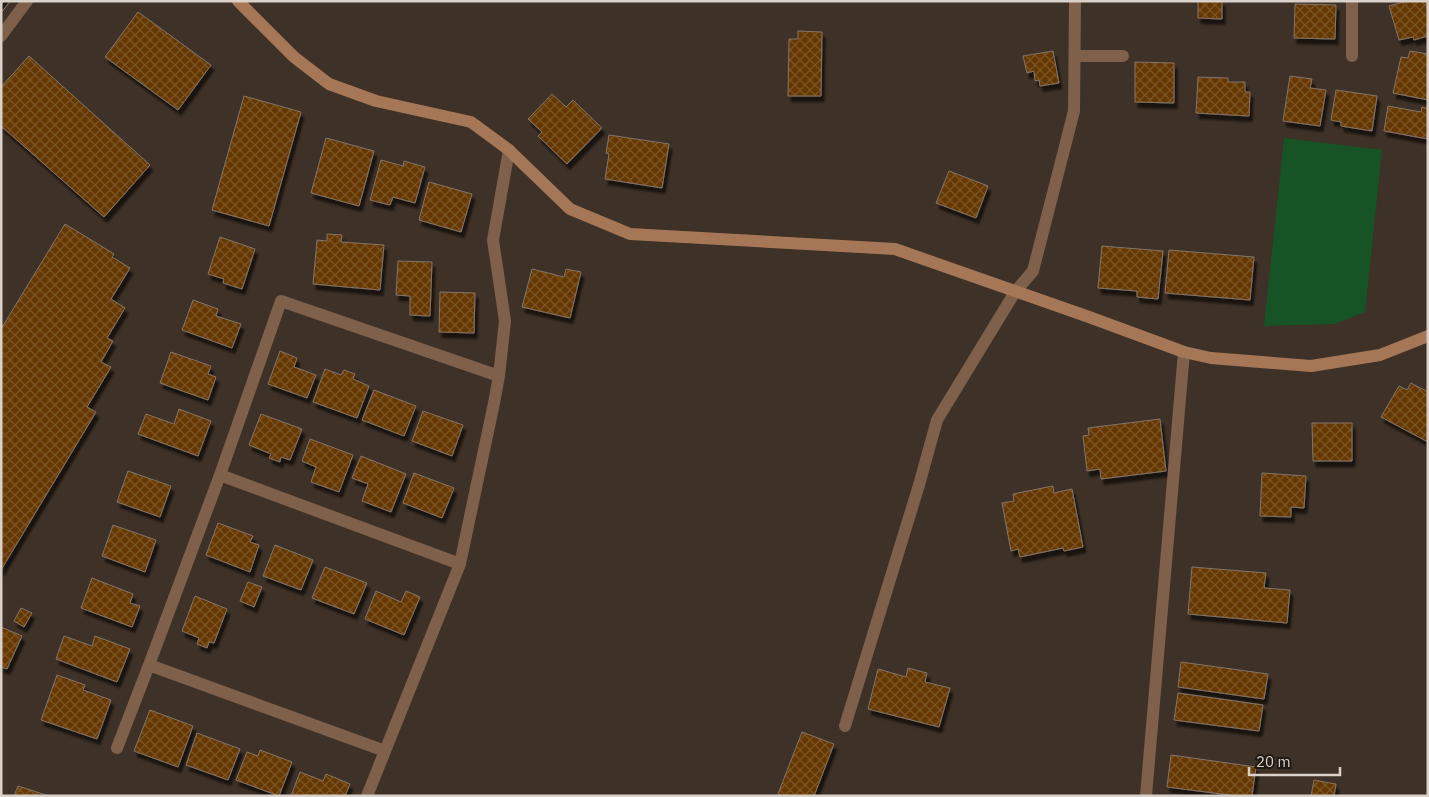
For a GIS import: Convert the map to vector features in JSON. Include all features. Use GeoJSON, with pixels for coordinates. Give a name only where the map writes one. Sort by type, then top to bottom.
{"type":"FeatureCollection","features":[{"type":"Feature","properties":{"kind":"street"},"geometry":{"type":"LineString","coordinates":[[1,36],[27,1]]}},
{"type":"Feature","properties":{"kind":"street"},"geometry":{"type":"LineString","coordinates":[[238,1],[294,58],[329,84],[376,100],[471,122],[509,150],[570,209],[630,234],[894,249],[1184,352],[1211,358],[1311,366],[1380,355],[1428,336]]}},
{"type":"Feature","properties":{"kind":"street"},"geometry":{"type":"LineString","coordinates":[[845,726],[919,486],[937,420],[1016,292],[1033,271],[1074,111],[1075,1]]}},
{"type":"Feature","properties":{"kind":"street"},"geometry":{"type":"LineString","coordinates":[[1352,1],[1352,56]]}},
{"type":"Feature","properties":{"kind":"street"},"geometry":{"type":"LineString","coordinates":[[1075,56],[1123,56]]}},
{"type":"Feature","properties":{"kind":"street"},"geometry":{"type":"LineString","coordinates":[[367,796],[460,564],[499,376],[505,321],[493,240],[509,150]]}},
{"type":"Feature","properties":{"kind":"street"},"geometry":{"type":"LineString","coordinates":[[117,748],[220,475],[281,300],[499,376]]}},
{"type":"Feature","properties":{"kind":"street"},"geometry":{"type":"LineString","coordinates":[[1146,796],[1184,352]]}},
{"type":"Feature","properties":{"kind":"street"},"geometry":{"type":"LineString","coordinates":[[220,475],[460,564]]}},
{"type":"Feature","properties":{"kind":"street"},"geometry":{"type":"LineString","coordinates":[[149,665],[385,751]]}},
{"type":"Feature","properties":{"kind":"green space"},"geometry":{"type":"Polygon","coordinates":[[[1284,138],[1382,150],[1365,312],[1334,324],[1264,326],[1284,138]]]}},
{"type":"Feature","properties":{"kind":"building"},"geometry":{"type":"Polygon","coordinates":[[[1198,1],[1222,1],[1222,19],[1198,18],[1198,1]]]}},
{"type":"Feature","properties":{"kind":"building"},"geometry":{"type":"Polygon","coordinates":[[[1407,1],[1427,1],[1428,36],[1414,40],[1413,37],[1399,40],[1389,6],[1407,1]]]}},
{"type":"Feature","properties":{"kind":"building"},"geometry":{"type":"Polygon","coordinates":[[[1295,4],[1336,5],[1335,39],[1294,38],[1295,4]]]}},
{"type":"Feature","properties":{"kind":"building"},"geometry":{"type":"Polygon","coordinates":[[[138,12],[211,65],[178,110],[105,57],[138,12]]]}},
{"type":"Feature","properties":{"kind":"building"},"geometry":{"type":"Polygon","coordinates":[[[798,31],[822,32],[821,96],[788,96],[789,39],[798,39],[798,31]]]}},
{"type":"Feature","properties":{"kind":"building"},"geometry":{"type":"Polygon","coordinates":[[[1053,51],[1059,83],[1040,86],[1039,80],[1035,81],[1034,71],[1027,73],[1023,56],[1053,51]]]}},
{"type":"Feature","properties":{"kind":"building"},"geometry":{"type":"Polygon","coordinates":[[[1410,51],[1428,54],[1428,100],[1393,93],[1401,57],[1408,58],[1410,51]]]}},
{"type":"Feature","properties":{"kind":"building"},"geometry":{"type":"Polygon","coordinates":[[[29,56],[150,165],[104,217],[1,126],[1,87],[29,56]]]}},
{"type":"Feature","properties":{"kind":"building"},"geometry":{"type":"Polygon","coordinates":[[[1135,62],[1174,63],[1174,103],[1135,102],[1135,62]]]}},
{"type":"Feature","properties":{"kind":"building"},"geometry":{"type":"Polygon","coordinates":[[[1290,76],[1312,79],[1310,88],[1326,90],[1320,126],[1283,121],[1290,76]]]}},
{"type":"Feature","properties":{"kind":"building"},"geometry":{"type":"Polygon","coordinates":[[[1198,77],[1228,78],[1228,82],[1245,82],[1245,92],[1250,92],[1249,116],[1196,113],[1198,77]]]}},
{"type":"Feature","properties":{"kind":"building"},"geometry":{"type":"Polygon","coordinates":[[[1336,90],[1377,96],[1372,131],[1341,126],[1341,122],[1331,120],[1336,90]]]}},
{"type":"Feature","properties":{"kind":"building"},"geometry":{"type":"Polygon","coordinates":[[[552,94],[566,107],[573,100],[602,128],[567,164],[538,136],[542,132],[528,119],[552,94]]]}},
{"type":"Feature","properties":{"kind":"building"},"geometry":{"type":"Polygon","coordinates":[[[244,96],[301,112],[269,226],[212,210],[244,96]]]}},
{"type":"Feature","properties":{"kind":"building"},"geometry":{"type":"Polygon","coordinates":[[[1388,106],[1421,112],[1422,107],[1428,109],[1428,139],[1384,131],[1388,106]]]}},
{"type":"Feature","properties":{"kind":"building"},"geometry":{"type":"Polygon","coordinates":[[[609,135],[669,144],[662,188],[605,179],[609,154],[606,153],[609,135]]]}},
{"type":"Feature","properties":{"kind":"building"},"geometry":{"type":"Polygon","coordinates":[[[326,138],[374,151],[359,206],[311,193],[326,138]]]}},
{"type":"Feature","properties":{"kind":"building"},"geometry":{"type":"Polygon","coordinates":[[[381,160],[403,166],[404,161],[425,167],[415,203],[393,197],[390,205],[370,200],[381,160]]]}},
{"type":"Feature","properties":{"kind":"building"},"geometry":{"type":"Polygon","coordinates":[[[949,171],[988,186],[976,218],[936,203],[949,171]]]}},
{"type":"Feature","properties":{"kind":"building"},"geometry":{"type":"Polygon","coordinates":[[[429,182],[472,194],[461,232],[419,220],[429,182]]]}},
{"type":"Feature","properties":{"kind":"building"},"geometry":{"type":"Polygon","coordinates":[[[65,224],[114,254],[112,257],[130,268],[111,299],[125,308],[107,338],[113,341],[101,362],[111,367],[87,407],[96,412],[1,570],[1,329],[65,224]]]}},
{"type":"Feature","properties":{"kind":"building"},"geometry":{"type":"Polygon","coordinates":[[[327,234],[342,235],[341,242],[384,245],[380,290],[313,284],[317,240],[327,241],[327,234]]]}},
{"type":"Feature","properties":{"kind":"building"},"geometry":{"type":"Polygon","coordinates":[[[220,237],[255,249],[242,289],[223,283],[224,279],[208,274],[220,237]]]}},
{"type":"Feature","properties":{"kind":"building"},"geometry":{"type":"Polygon","coordinates":[[[1102,246],[1163,251],[1158,299],[1137,297],[1137,291],[1098,288],[1102,246]]]}},
{"type":"Feature","properties":{"kind":"building"},"geometry":{"type":"Polygon","coordinates":[[[1169,250],[1254,257],[1250,300],[1165,293],[1169,250]]]}},
{"type":"Feature","properties":{"kind":"building"},"geometry":{"type":"Polygon","coordinates":[[[398,261],[432,262],[430,316],[410,315],[410,296],[396,295],[398,261]]]}},
{"type":"Feature","properties":{"kind":"building"},"geometry":{"type":"Polygon","coordinates":[[[532,269],[564,277],[566,269],[581,272],[570,318],[522,307],[532,269]]]}},
{"type":"Feature","properties":{"kind":"building"},"geometry":{"type":"Polygon","coordinates":[[[440,292],[475,293],[474,333],[439,332],[440,292]]]}},
{"type":"Feature","properties":{"kind":"building"},"geometry":{"type":"Polygon","coordinates":[[[193,300],[218,309],[216,316],[241,324],[232,348],[182,330],[193,300]]]}},
{"type":"Feature","properties":{"kind":"building"},"geometry":{"type":"Polygon","coordinates":[[[280,351],[297,358],[294,367],[316,375],[307,398],[268,384],[280,351]]]}},
{"type":"Feature","properties":{"kind":"building"},"geometry":{"type":"Polygon","coordinates":[[[171,352],[211,366],[208,374],[216,377],[208,400],[160,383],[171,352]]]}},
{"type":"Feature","properties":{"kind":"building"},"geometry":{"type":"Polygon","coordinates":[[[325,369],[341,375],[344,370],[355,374],[353,379],[369,386],[357,418],[313,402],[325,369]]]}},
{"type":"Feature","properties":{"kind":"building"},"geometry":{"type":"Polygon","coordinates":[[[1411,383],[1428,392],[1428,442],[1381,417],[1399,386],[1407,390],[1411,383]]]}},
{"type":"Feature","properties":{"kind":"building"},"geometry":{"type":"Polygon","coordinates":[[[374,390],[416,406],[404,436],[362,420],[374,390]]]}},
{"type":"Feature","properties":{"kind":"building"},"geometry":{"type":"Polygon","coordinates":[[[179,409],[211,421],[198,456],[138,434],[146,414],[174,424],[179,409]]]}},
{"type":"Feature","properties":{"kind":"building"},"geometry":{"type":"Polygon","coordinates":[[[423,411],[463,425],[452,456],[412,441],[423,411]]]}},
{"type":"Feature","properties":{"kind":"building"},"geometry":{"type":"Polygon","coordinates":[[[261,414],[302,429],[290,460],[281,457],[280,462],[269,458],[271,454],[249,445],[261,414]]]}},
{"type":"Feature","properties":{"kind":"building"},"geometry":{"type":"Polygon","coordinates":[[[1160,419],[1166,471],[1101,479],[1100,469],[1087,471],[1083,436],[1089,435],[1088,428],[1160,419]]]}},
{"type":"Feature","properties":{"kind":"building"},"geometry":{"type":"Polygon","coordinates":[[[1312,423],[1352,423],[1352,461],[1313,461],[1312,423]]]}},
{"type":"Feature","properties":{"kind":"building"},"geometry":{"type":"Polygon","coordinates":[[[310,439],[353,455],[339,492],[311,482],[316,467],[302,461],[310,439]]]}},
{"type":"Feature","properties":{"kind":"building"},"geometry":{"type":"Polygon","coordinates":[[[361,456],[406,474],[391,512],[362,501],[368,484],[352,478],[361,456]]]}},
{"type":"Feature","properties":{"kind":"building"},"geometry":{"type":"Polygon","coordinates":[[[128,471],[171,486],[160,517],[117,502],[128,471]]]}},
{"type":"Feature","properties":{"kind":"building"},"geometry":{"type":"Polygon","coordinates":[[[414,473],[454,488],[442,518],[403,503],[414,473]]]}},
{"type":"Feature","properties":{"kind":"building"},"geometry":{"type":"Polygon","coordinates":[[[1262,473],[1306,476],[1304,508],[1291,507],[1291,517],[1260,516],[1262,473]]]}},
{"type":"Feature","properties":{"kind":"building"},"geometry":{"type":"Polygon","coordinates":[[[1053,486],[1054,493],[1072,489],[1083,547],[1064,551],[1063,548],[1020,557],[1018,549],[1011,551],[1002,503],[1014,501],[1013,494],[1053,486]]]}},
{"type":"Feature","properties":{"kind":"building"},"geometry":{"type":"Polygon","coordinates":[[[218,523],[253,536],[250,542],[259,545],[250,572],[206,555],[218,523]]]}},
{"type":"Feature","properties":{"kind":"building"},"geometry":{"type":"Polygon","coordinates":[[[113,525],[156,540],[145,572],[102,556],[113,525]]]}},
{"type":"Feature","properties":{"kind":"building"},"geometry":{"type":"Polygon","coordinates":[[[275,545],[313,560],[301,590],[263,576],[275,545]]]}},
{"type":"Feature","properties":{"kind":"building"},"geometry":{"type":"Polygon","coordinates":[[[325,567],[367,583],[354,614],[312,598],[325,567]]]}},
{"type":"Feature","properties":{"kind":"building"},"geometry":{"type":"Polygon","coordinates":[[[1192,567],[1266,573],[1264,588],[1290,590],[1287,623],[1188,614],[1192,567]]]}},
{"type":"Feature","properties":{"kind":"building"},"geometry":{"type":"Polygon","coordinates":[[[92,578],[133,594],[130,603],[140,606],[132,627],[81,608],[92,578]]]}},
{"type":"Feature","properties":{"kind":"building"},"geometry":{"type":"Polygon","coordinates":[[[248,582],[262,587],[254,607],[240,601],[248,582]]]}},
{"type":"Feature","properties":{"kind":"building"},"geometry":{"type":"Polygon","coordinates":[[[376,591],[401,602],[406,591],[420,597],[404,635],[365,619],[376,591]]]}},
{"type":"Feature","properties":{"kind":"building"},"geometry":{"type":"Polygon","coordinates":[[[195,596],[227,609],[214,643],[209,642],[207,648],[197,644],[199,638],[182,631],[195,596]]]}},
{"type":"Feature","properties":{"kind":"building"},"geometry":{"type":"Polygon","coordinates":[[[21,608],[32,613],[24,627],[14,621],[21,608]]]}},
{"type":"Feature","properties":{"kind":"building"},"geometry":{"type":"Polygon","coordinates":[[[1,627],[22,636],[7,669],[1,667],[1,627]]]}},
{"type":"Feature","properties":{"kind":"building"},"geometry":{"type":"Polygon","coordinates":[[[64,636],[92,646],[95,636],[130,649],[117,682],[56,659],[64,636]]]}},
{"type":"Feature","properties":{"kind":"building"},"geometry":{"type":"Polygon","coordinates":[[[1181,662],[1268,674],[1264,699],[1178,687],[1181,662]]]}},
{"type":"Feature","properties":{"kind":"building"},"geometry":{"type":"Polygon","coordinates":[[[908,668],[927,673],[925,682],[950,688],[939,727],[868,709],[878,669],[906,677],[908,668]]]}},
{"type":"Feature","properties":{"kind":"building"},"geometry":{"type":"Polygon","coordinates":[[[57,675],[85,685],[83,690],[111,700],[97,739],[41,720],[57,675]]]}},
{"type":"Feature","properties":{"kind":"building"},"geometry":{"type":"Polygon","coordinates":[[[1178,693],[1263,705],[1259,731],[1174,720],[1178,693]]]}},
{"type":"Feature","properties":{"kind":"building"},"geometry":{"type":"Polygon","coordinates":[[[150,710],[193,726],[178,767],[134,751],[150,710]]]}},
{"type":"Feature","properties":{"kind":"building"},"geometry":{"type":"Polygon","coordinates":[[[802,732],[834,744],[814,796],[783,796],[778,794],[802,732]]]}},
{"type":"Feature","properties":{"kind":"building"},"geometry":{"type":"Polygon","coordinates":[[[197,733],[240,749],[228,780],[186,765],[197,733]]]}},
{"type":"Feature","properties":{"kind":"building"},"geometry":{"type":"Polygon","coordinates":[[[260,750],[292,762],[279,796],[236,780],[247,752],[258,756],[260,750]]]}},
{"type":"Feature","properties":{"kind":"building"},"geometry":{"type":"Polygon","coordinates":[[[1171,755],[1256,767],[1252,796],[1237,796],[1167,787],[1171,755]]]}},
{"type":"Feature","properties":{"kind":"building"},"geometry":{"type":"Polygon","coordinates":[[[300,772],[323,781],[326,774],[350,784],[345,796],[291,796],[300,772]]]}},
{"type":"Feature","properties":{"kind":"building"},"geometry":{"type":"Polygon","coordinates":[[[1314,780],[1336,784],[1334,796],[1311,796],[1314,780]]]}},
{"type":"Feature","properties":{"kind":"building"},"geometry":{"type":"Polygon","coordinates":[[[18,786],[49,796],[14,796],[18,786]]]}},
{"type":"Feature","properties":{"kind":"railway"},"geometry":{"type":"LineString","coordinates":[[1,9],[7,1]]}}]}
